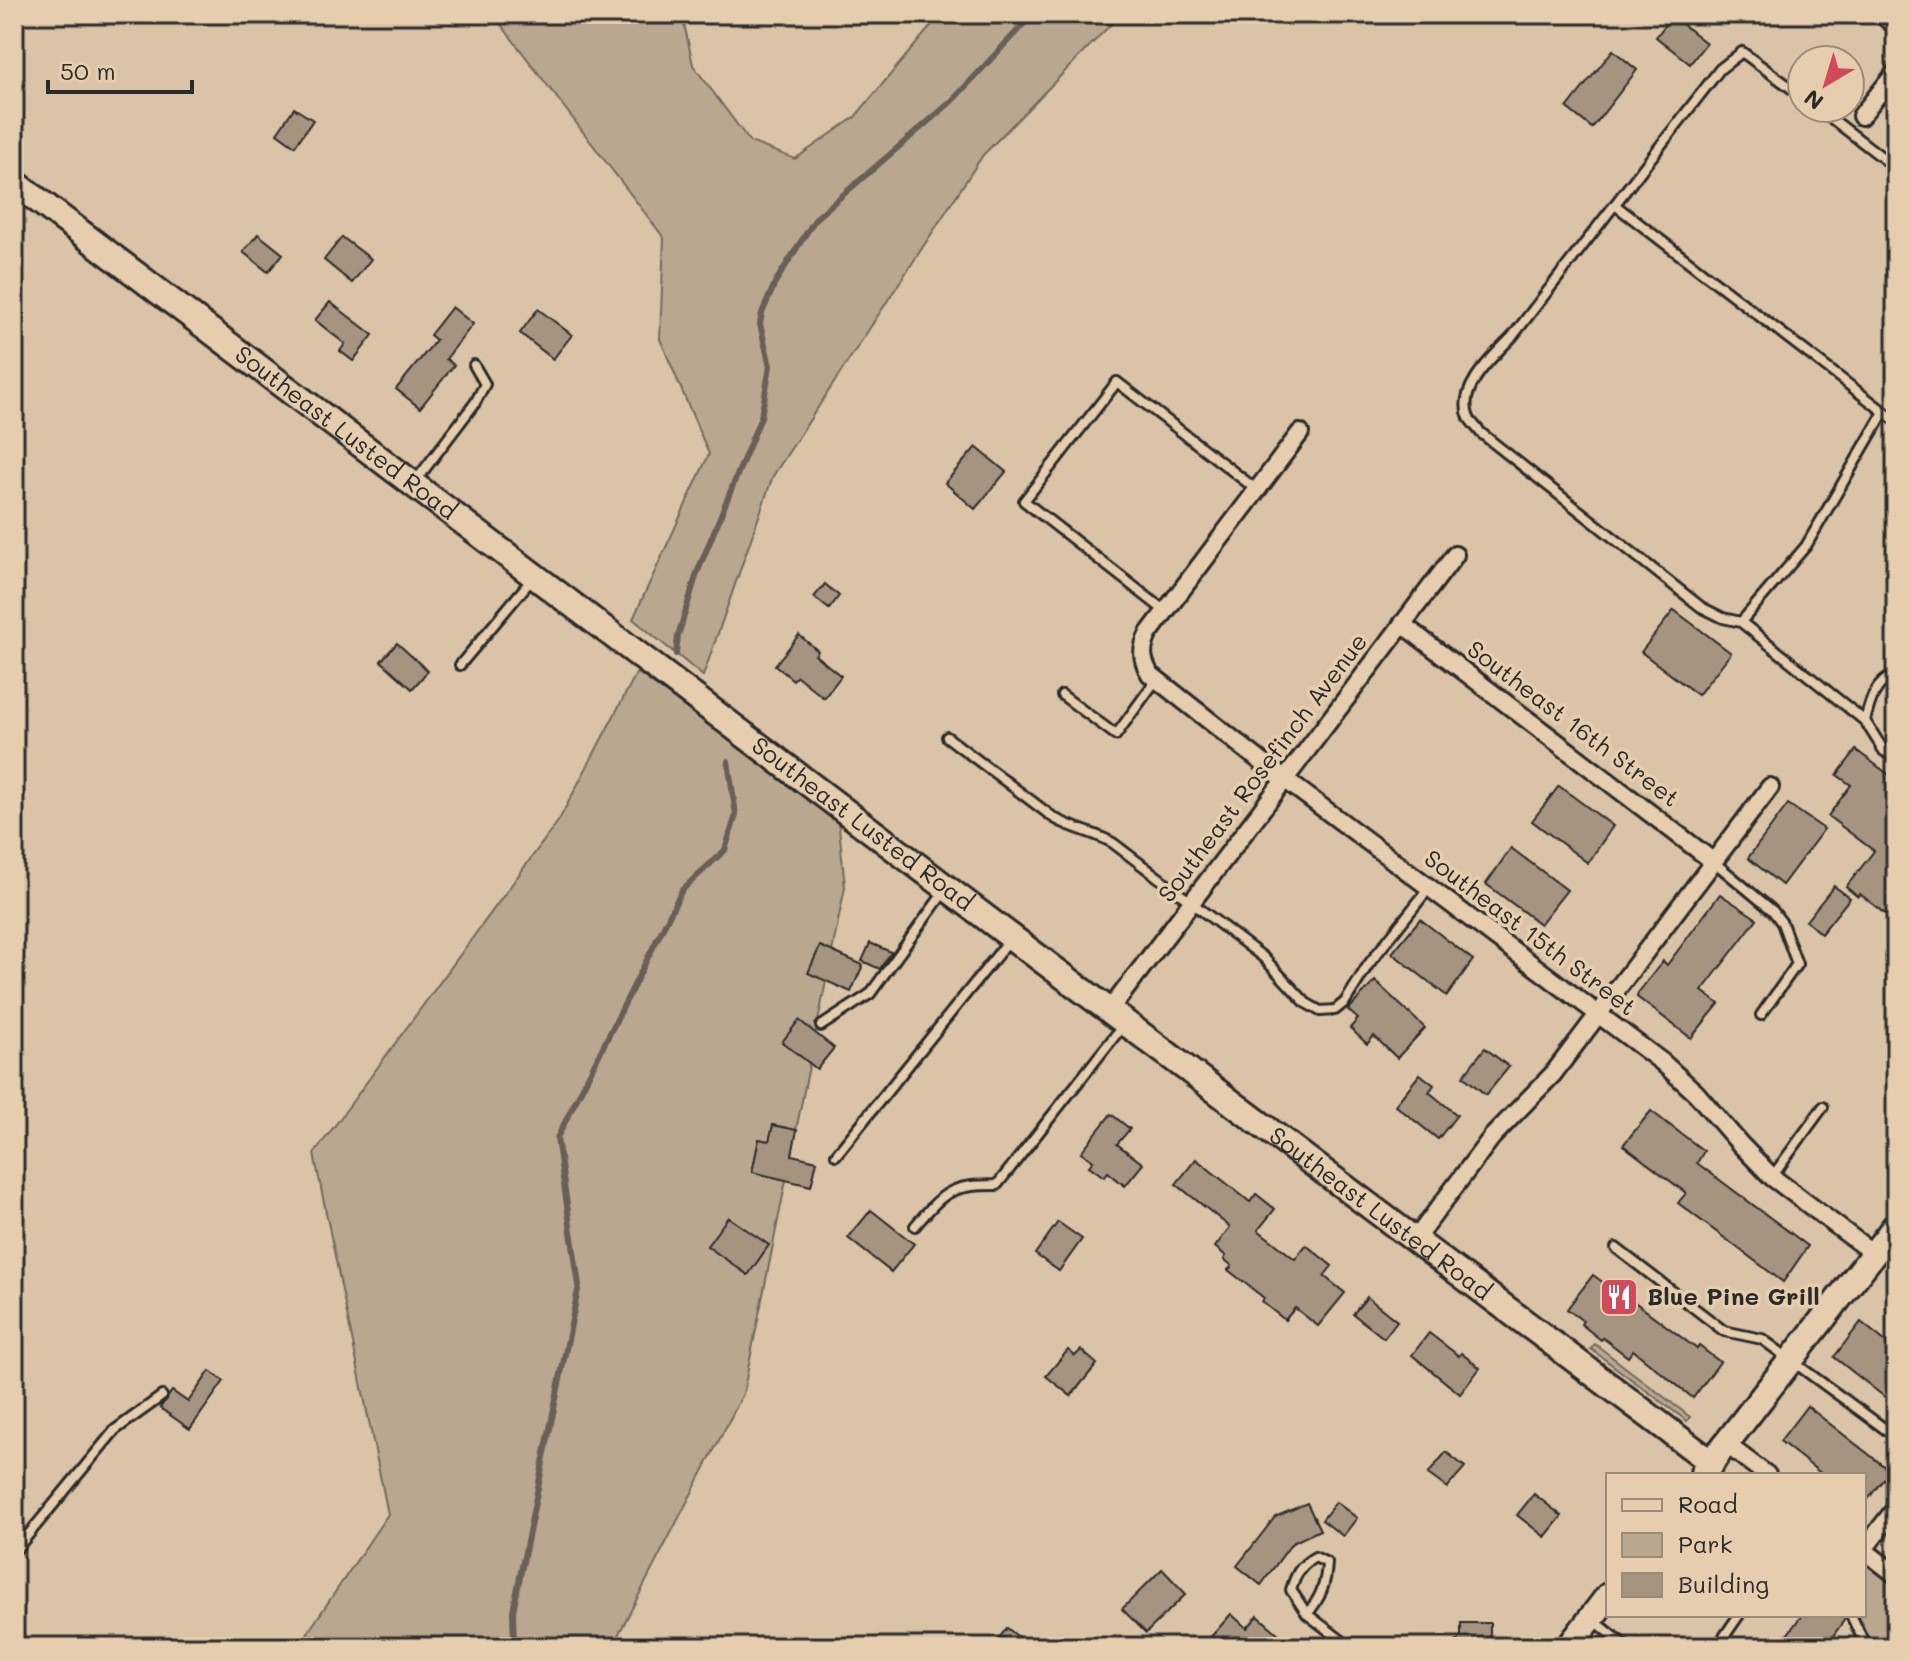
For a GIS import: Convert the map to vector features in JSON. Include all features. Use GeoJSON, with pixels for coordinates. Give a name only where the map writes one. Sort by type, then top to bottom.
{"type":"FeatureCollection","features":[{"type":"Feature","properties":{"kind":"main road","name":"Southeast Lusted Road"},"geometry":{"type":"LineString","coordinates":[[14,182],[1414,1241],[1713,1460]]}},
{"type":"Feature","properties":{"kind":"main road"},"geometry":{"type":"LineString","coordinates":[[1713,1460],[1896,1225]]}},
{"type":"Feature","properties":{"kind":"main road"},"geometry":{"type":"LineString","coordinates":[[1569,1647],[1606,1599]]}},
{"type":"Feature","properties":{"kind":"street"},"geometry":{"type":"LineString","coordinates":[[1881,14],[1896,26]]}},
{"type":"Feature","properties":{"kind":"street"},"geometry":{"type":"LineString","coordinates":[[1866,110],[1896,72]]}},
{"type":"Feature","properties":{"kind":"street"},"geometry":{"type":"LineString","coordinates":[[1165,611],[1300,433]]}},
{"type":"Feature","properties":{"kind":"street","name":"Southeast Rosefinch Avenue"},"geometry":{"type":"LineString","coordinates":[[1117,1016],[1191,903],[1455,555]]}},
{"type":"Feature","properties":{"kind":"street","name":"Southeast 15th Street"},"geometry":{"type":"LineString","coordinates":[[1165,611],[1144,642],[1145,665],[1156,680],[1680,1077],[1772,1177],[1874,1254]]}},
{"type":"Feature","properties":{"kind":"street","name":"Southeast 16th Street"},"geometry":{"type":"LineString","coordinates":[[1402,624],[1714,862]]}},
{"type":"Feature","properties":{"kind":"street"},"geometry":{"type":"LineString","coordinates":[[1414,1241],[1492,1137],[1553,1074],[1770,787]]}},
{"type":"Feature","properties":{"kind":"street"},"geometry":{"type":"LineString","coordinates":[[1713,1460],[1760,1473]]}},
{"type":"Feature","properties":{"kind":"street"},"geometry":{"type":"LineString","coordinates":[[1866,1546],[1896,1508]]}},
{"type":"Feature","properties":{"kind":"street"},"geometry":{"type":"LineString","coordinates":[[1866,1551],[1896,1575]]}},
{"type":"Feature","properties":{"kind":"lane"},"geometry":{"type":"LineString","coordinates":[[1786,84],[1742,52],[1720,69],[1512,337],[1484,367],[1466,402],[1469,418],[1481,433],[1701,607],[1723,618],[1741,622],[1865,721],[1884,751],[1896,759]]}},
{"type":"Feature","properties":{"kind":"lane"},"geometry":{"type":"LineString","coordinates":[[1839,124],[1896,168]]}},
{"type":"Feature","properties":{"kind":"lane"},"geometry":{"type":"LineString","coordinates":[[1615,205],[1896,421]]}},
{"type":"Feature","properties":{"kind":"lane"},"geometry":{"type":"LineString","coordinates":[[413,483],[485,384],[474,365]]}},
{"type":"Feature","properties":{"kind":"lane"},"geometry":{"type":"LineString","coordinates":[[1165,611],[1024,501],[1117,382],[1257,490]]}},
{"type":"Feature","properties":{"kind":"lane"},"geometry":{"type":"LineString","coordinates":[[1741,622],[1806,546],[1884,412]]}},
{"type":"Feature","properties":{"kind":"lane"},"geometry":{"type":"LineString","coordinates":[[460,665],[535,576]]}},
{"type":"Feature","properties":{"kind":"lane"},"geometry":{"type":"LineString","coordinates":[[1865,721],[1872,694],[1896,674]]}},
{"type":"Feature","properties":{"kind":"lane"},"geometry":{"type":"LineString","coordinates":[[1062,695],[1116,735],[1156,680]]}},
{"type":"Feature","properties":{"kind":"lane"},"geometry":{"type":"LineString","coordinates":[[947,737],[1054,818],[1113,843],[1263,957],[1306,1003],[1320,1011],[1335,1010],[1345,1002],[1368,965],[1429,888]]}},
{"type":"Feature","properties":{"kind":"lane"},"geometry":{"type":"LineString","coordinates":[[1714,862],[1773,911],[1782,923],[1797,964],[1761,1015]]}},
{"type":"Feature","properties":{"kind":"lane"},"geometry":{"type":"LineString","coordinates":[[821,1026],[870,994],[947,888]]}},
{"type":"Feature","properties":{"kind":"lane"},"geometry":{"type":"LineString","coordinates":[[836,1155],[1012,937]]}},
{"type":"Feature","properties":{"kind":"lane"},"geometry":{"type":"LineString","coordinates":[[915,1226],[938,1198],[965,1185],[997,1185],[1117,1016]]}},
{"type":"Feature","properties":{"kind":"lane"},"geometry":{"type":"LineString","coordinates":[[1772,1177],[1823,1107]]}},
{"type":"Feature","properties":{"kind":"lane"},"geometry":{"type":"LineString","coordinates":[[1616,1248],[1724,1331],[1754,1336],[1792,1359],[1896,1437]]}},
{"type":"Feature","properties":{"kind":"lane"},"geometry":{"type":"LineString","coordinates":[[14,1552],[115,1430],[162,1396]]}},
{"type":"Feature","properties":{"kind":"lane"},"geometry":{"type":"LineString","coordinates":[[1307,1614],[1317,1603],[1326,1581],[1327,1563],[1315,1557],[1303,1564],[1291,1590],[1307,1614],[1350,1647]]}},
{"type":"Feature","properties":{"kind":"lane"},"geometry":{"type":"LineString","coordinates":[[1717,1647],[1738,1617]]}},
{"type":"Feature","properties":{"kind":"lane"},"geometry":{"type":"LineString","coordinates":[[1852,1617],[1866,1647]]}},
{"type":"Feature","properties":{"kind":"lane"},"geometry":{"type":"LineString","coordinates":[[1591,1618],[1627,1647]]}},
{"type":"Feature","properties":{"kind":"green space"},"geometry":{"type":"Polygon","coordinates":[[[493,14],[682,14],[693,65],[750,142],[795,159],[855,117],[941,14],[1121,14],[983,155],[773,476],[703,676],[633,619],[709,454],[660,339],[664,238],[493,14]]]}},
{"type":"Feature","properties":{"kind":"green space"},"geometry":{"type":"Polygon","coordinates":[[[637,672],[836,819],[839,827],[845,887],[743,1394],[612,1647],[298,1647],[388,1514],[314,1154],[559,820],[637,672]]]}},
{"type":"Feature","properties":{"kind":"green space"},"geometry":{"type":"Polygon","coordinates":[[[1595,1344],[1690,1417],[1687,1421],[1591,1349],[1595,1344]]]}},
{"type":"Feature","properties":{"kind":"green space"},"geometry":{"type":"Polygon","coordinates":[[[1866,1559],[1896,1582],[1896,1647],[1874,1643],[1855,1617],[1866,1617],[1866,1559]]]}},
{"type":"Feature","properties":{"kind":"building"},"geometry":{"type":"Polygon","coordinates":[[[1672,16],[1706,43],[1690,64],[1656,37],[1672,16]]]}},
{"type":"Feature","properties":{"kind":"building"},"geometry":{"type":"Polygon","coordinates":[[[1613,50],[1637,70],[1592,128],[1567,108],[1613,50]]]}},
{"type":"Feature","properties":{"kind":"building"},"geometry":{"type":"Polygon","coordinates":[[[294,108],[313,120],[295,146],[277,133],[294,108]]]}},
{"type":"Feature","properties":{"kind":"building"},"geometry":{"type":"Polygon","coordinates":[[[258,234],[283,254],[268,272],[243,252],[258,234]]]}},
{"type":"Feature","properties":{"kind":"building"},"geometry":{"type":"Polygon","coordinates":[[[342,237],[371,259],[352,283],[324,260],[342,237]]]}},
{"type":"Feature","properties":{"kind":"building"},"geometry":{"type":"Polygon","coordinates":[[[330,302],[373,335],[353,361],[340,351],[345,344],[315,320],[330,302]]]}},
{"type":"Feature","properties":{"kind":"building"},"geometry":{"type":"Polygon","coordinates":[[[452,307],[473,324],[446,359],[454,365],[420,408],[396,389],[436,340],[430,335],[452,307]]]}},
{"type":"Feature","properties":{"kind":"building"},"geometry":{"type":"Polygon","coordinates":[[[538,309],[572,335],[553,359],[520,333],[538,309]]]}},
{"type":"Feature","properties":{"kind":"building"},"geometry":{"type":"Polygon","coordinates":[[[976,447],[1006,472],[975,509],[945,483],[976,447]]]}},
{"type":"Feature","properties":{"kind":"building"},"geometry":{"type":"Polygon","coordinates":[[[825,584],[839,596],[829,609],[814,597],[825,584]]]}},
{"type":"Feature","properties":{"kind":"building"},"geometry":{"type":"Polygon","coordinates":[[[1674,610],[1731,653],[1698,695],[1641,652],[1674,610]]]}},
{"type":"Feature","properties":{"kind":"building"},"geometry":{"type":"Polygon","coordinates":[[[799,635],[818,651],[815,655],[841,676],[824,698],[797,676],[793,680],[775,665],[799,635]]]}},
{"type":"Feature","properties":{"kind":"building"},"geometry":{"type":"Polygon","coordinates":[[[397,643],[428,671],[412,689],[381,661],[397,643]]]}},
{"type":"Feature","properties":{"kind":"building"},"geometry":{"type":"Polygon","coordinates":[[[1856,750],[1896,780],[1896,900],[1885,914],[1846,887],[1874,851],[1828,816],[1851,785],[1837,775],[1856,750]]]}},
{"type":"Feature","properties":{"kind":"building"},"geometry":{"type":"Polygon","coordinates":[[[1559,786],[1613,826],[1588,863],[1532,821],[1559,786]]]}},
{"type":"Feature","properties":{"kind":"building"},"geometry":{"type":"Polygon","coordinates":[[[1788,804],[1824,829],[1782,885],[1748,858],[1788,804]]]}},
{"type":"Feature","properties":{"kind":"building"},"geometry":{"type":"Polygon","coordinates":[[[1511,848],[1567,890],[1540,924],[1486,884],[1511,848]]]}},
{"type":"Feature","properties":{"kind":"building"},"geometry":{"type":"Polygon","coordinates":[[[1834,886],[1850,898],[1821,934],[1806,921],[1834,886]]]}},
{"type":"Feature","properties":{"kind":"building"},"geometry":{"type":"Polygon","coordinates":[[[1720,894],[1757,919],[1702,991],[1719,1004],[1691,1038],[1637,997],[1663,961],[1667,965],[1720,894]]]}},
{"type":"Feature","properties":{"kind":"building"},"geometry":{"type":"Polygon","coordinates":[[[1420,919],[1473,960],[1447,996],[1392,953],[1420,919]]]}},
{"type":"Feature","properties":{"kind":"building"},"geometry":{"type":"Polygon","coordinates":[[[870,943],[891,952],[880,969],[862,961],[870,943]]]}},
{"type":"Feature","properties":{"kind":"building"},"geometry":{"type":"Polygon","coordinates":[[[820,946],[863,965],[851,992],[808,973],[820,946]]]}},
{"type":"Feature","properties":{"kind":"building"},"geometry":{"type":"Polygon","coordinates":[[[1375,981],[1425,1028],[1397,1058],[1374,1036],[1367,1044],[1350,1028],[1358,1019],[1348,1010],[1375,981]]]}},
{"type":"Feature","properties":{"kind":"building"},"geometry":{"type":"Polygon","coordinates":[[[799,1020],[834,1048],[817,1069],[782,1042],[799,1020]]]}},
{"type":"Feature","properties":{"kind":"building"},"geometry":{"type":"Polygon","coordinates":[[[1485,1048],[1509,1067],[1486,1095],[1463,1076],[1485,1048]]]}},
{"type":"Feature","properties":{"kind":"building"},"geometry":{"type":"Polygon","coordinates":[[[1420,1074],[1434,1085],[1429,1092],[1457,1115],[1438,1139],[1395,1105],[1420,1074]]]}},
{"type":"Feature","properties":{"kind":"building"},"geometry":{"type":"Polygon","coordinates":[[[1651,1111],[1704,1151],[1697,1163],[1808,1246],[1783,1282],[1678,1203],[1686,1193],[1623,1145],[1651,1111]]]}},
{"type":"Feature","properties":{"kind":"building"},"geometry":{"type":"Polygon","coordinates":[[[1111,1114],[1130,1129],[1117,1144],[1143,1164],[1125,1186],[1108,1172],[1104,1177],[1089,1166],[1093,1161],[1081,1152],[1111,1114]]]}},
{"type":"Feature","properties":{"kind":"building"},"geometry":{"type":"Polygon","coordinates":[[[773,1125],[797,1130],[792,1155],[817,1161],[811,1186],[752,1172],[759,1139],[769,1141],[773,1125]]]}},
{"type":"Feature","properties":{"kind":"building"},"geometry":{"type":"Polygon","coordinates":[[[1196,1159],[1250,1202],[1256,1194],[1275,1209],[1258,1230],[1295,1259],[1306,1245],[1332,1266],[1324,1276],[1345,1293],[1318,1326],[1295,1308],[1285,1320],[1262,1302],[1264,1298],[1228,1270],[1232,1266],[1215,1247],[1230,1227],[1176,1184],[1196,1159]]]}},
{"type":"Feature","properties":{"kind":"building"},"geometry":{"type":"Polygon","coordinates":[[[871,1210],[914,1244],[891,1272],[848,1238],[871,1210]]]}},
{"type":"Feature","properties":{"kind":"building"},"geometry":{"type":"Polygon","coordinates":[[[728,1217],[769,1245],[748,1275],[707,1246],[728,1217]]]}},
{"type":"Feature","properties":{"kind":"building"},"geometry":{"type":"Polygon","coordinates":[[[1058,1222],[1082,1239],[1059,1271],[1035,1254],[1058,1222]]]}},
{"type":"Feature","properties":{"kind":"building"},"geometry":{"type":"Polygon","coordinates":[[[1593,1275],[1608,1286],[1612,1281],[1697,1349],[1699,1346],[1720,1362],[1693,1398],[1633,1350],[1628,1357],[1603,1338],[1601,1340],[1567,1309],[1593,1275]]]}},
{"type":"Feature","properties":{"kind":"building"},"geometry":{"type":"Polygon","coordinates":[[[1367,1297],[1397,1321],[1384,1338],[1353,1314],[1367,1297]]]}},
{"type":"Feature","properties":{"kind":"building"},"geometry":{"type":"Polygon","coordinates":[[[1861,1322],[1896,1350],[1896,1406],[1834,1357],[1861,1322]]]}},
{"type":"Feature","properties":{"kind":"building"},"geometry":{"type":"Polygon","coordinates":[[[1429,1333],[1480,1368],[1460,1394],[1412,1355],[1429,1333]]]}},
{"type":"Feature","properties":{"kind":"building"},"geometry":{"type":"Polygon","coordinates":[[[1068,1350],[1075,1356],[1081,1350],[1097,1364],[1071,1396],[1046,1376],[1068,1350]]]}},
{"type":"Feature","properties":{"kind":"building"},"geometry":{"type":"Polygon","coordinates":[[[210,1371],[224,1381],[190,1429],[160,1408],[172,1391],[188,1402],[210,1371]]]}},
{"type":"Feature","properties":{"kind":"building"},"geometry":{"type":"Polygon","coordinates":[[[1807,1406],[1890,1471],[1866,1501],[1866,1473],[1820,1473],[1780,1441],[1807,1406]]]}},
{"type":"Feature","properties":{"kind":"building"},"geometry":{"type":"Polygon","coordinates":[[[1446,1452],[1465,1467],[1447,1488],[1428,1474],[1446,1452]]]}},
{"type":"Feature","properties":{"kind":"building"},"geometry":{"type":"Polygon","coordinates":[[[1534,1494],[1562,1516],[1545,1537],[1517,1515],[1534,1494]]]}},
{"type":"Feature","properties":{"kind":"building"},"geometry":{"type":"Polygon","coordinates":[[[1336,1502],[1357,1518],[1343,1536],[1322,1520],[1336,1502]]]}},
{"type":"Feature","properties":{"kind":"building"},"geometry":{"type":"Polygon","coordinates":[[[1307,1503],[1320,1530],[1292,1543],[1261,1585],[1237,1566],[1275,1517],[1307,1503]]]}},
{"type":"Feature","properties":{"kind":"building"},"geometry":{"type":"Polygon","coordinates":[[[1162,1569],[1186,1594],[1146,1633],[1122,1609],[1162,1569]]]}},
{"type":"Feature","properties":{"kind":"building"},"geometry":{"type":"Polygon","coordinates":[[[1231,1614],[1247,1628],[1258,1616],[1281,1636],[1272,1647],[1202,1647],[1231,1614]]]}},
{"type":"Feature","properties":{"kind":"building"},"geometry":{"type":"Polygon","coordinates":[[[1800,1617],[1844,1617],[1825,1647],[1778,1647],[1800,1617]]]}},
{"type":"Feature","properties":{"kind":"building"},"geometry":{"type":"Polygon","coordinates":[[[1461,1623],[1490,1623],[1490,1647],[1452,1647],[1461,1636],[1461,1623]]]}},
{"type":"Feature","properties":{"kind":"building"},"geometry":{"type":"Polygon","coordinates":[[[1007,1628],[1031,1647],[992,1647],[1007,1628]]]}},
{"type":"Feature","properties":{"kind":"waterway"},"geometry":{"type":"LineString","coordinates":[[676,654],[678,636],[697,573],[761,417],[770,366],[760,324],[776,281],[816,218],[952,101],[1033,14]]}},
{"type":"Feature","properties":{"kind":"waterway"},"geometry":{"type":"LineString","coordinates":[[514,1647],[513,1611],[579,1285],[557,1138],[682,890],[725,850],[736,815],[728,761]]}},
{"type":"Feature","properties":{"kind":"place","name":"Blue Pine Grill"},"geometry":{"type":"Point","coordinates":[1619,1297]}}]}
